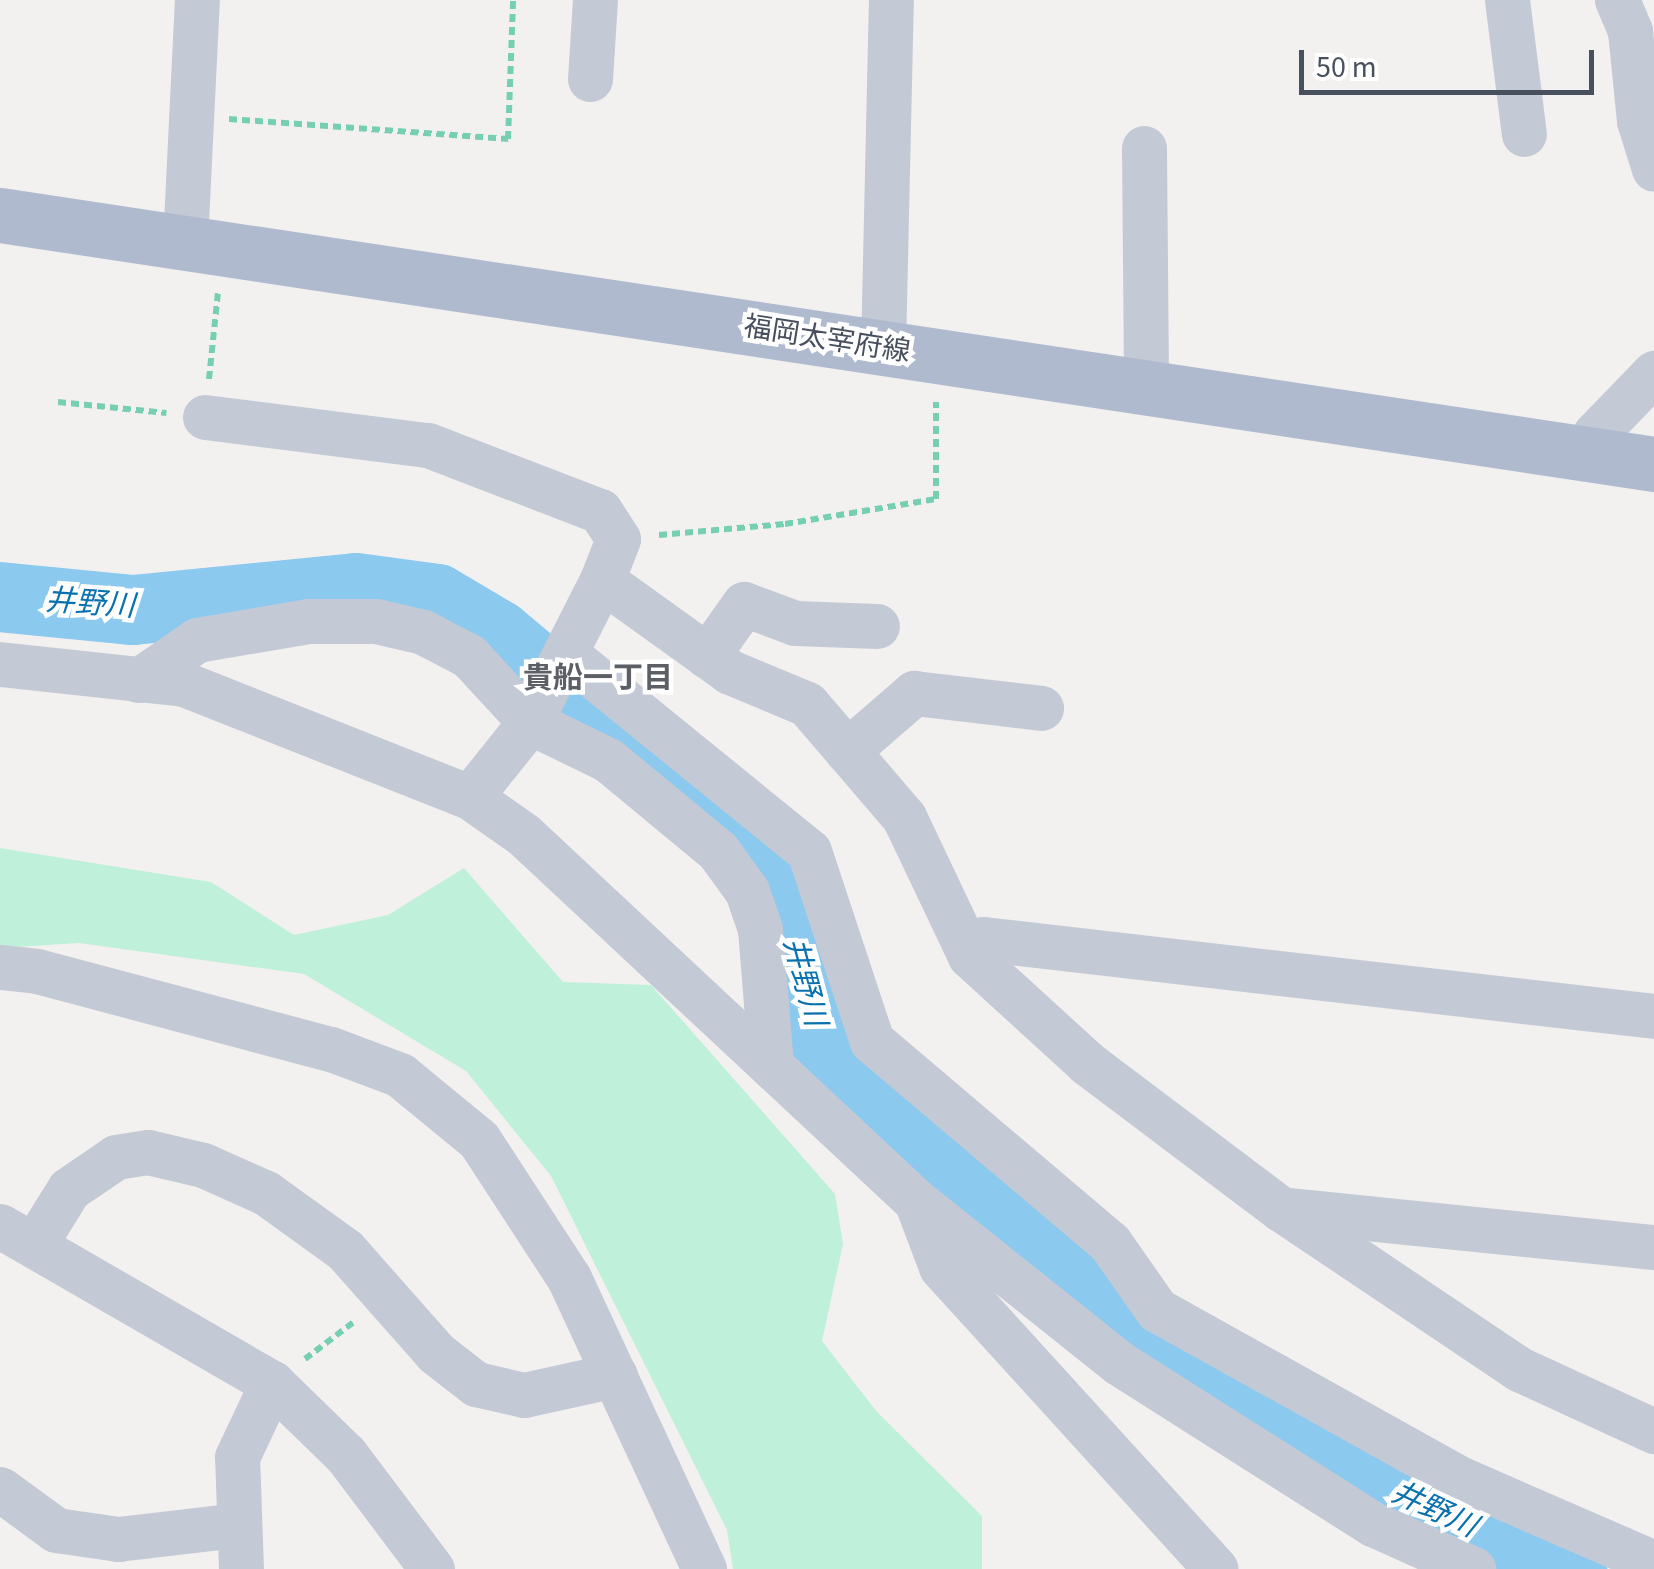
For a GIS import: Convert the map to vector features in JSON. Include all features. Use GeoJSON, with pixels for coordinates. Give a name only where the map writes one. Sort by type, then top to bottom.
{"type":"FeatureCollection","features":[{"type":"Feature","properties":{"kind":"main road","name":"福岡太宰府線"},"geometry":{"type":"LineString","coordinates":[[0,215],[1654,464]]}},
{"type":"Feature","properties":{"kind":"street"},"geometry":{"type":"LineString","coordinates":[[197,0],[191,116],[203,245]]}},
{"type":"Feature","properties":{"kind":"street"},"geometry":{"type":"LineString","coordinates":[[590,79],[595,0]]}},
{"type":"Feature","properties":{"kind":"street"},"geometry":{"type":"LineString","coordinates":[[883,348],[891,0]]}},
{"type":"Feature","properties":{"kind":"street"},"geometry":{"type":"LineString","coordinates":[[1507,0],[1524,134]]}},
{"type":"Feature","properties":{"kind":"street"},"geometry":{"type":"LineString","coordinates":[[1618,0],[1630,32],[1639,121],[1654,169]]}},
{"type":"Feature","properties":{"kind":"street"},"geometry":{"type":"LineString","coordinates":[[1144,148],[1146,387]]}},
{"type":"Feature","properties":{"kind":"street"},"geometry":{"type":"LineString","coordinates":[[1591,454],[1595,434],[1654,373]]}},
{"type":"Feature","properties":{"kind":"street"},"geometry":{"type":"LineString","coordinates":[[206,417],[428,445],[600,511],[610,560],[707,656],[730,672],[807,704],[904,817],[970,956],[1087,1063],[1281,1210],[1520,1369],[1654,1431]]}},
{"type":"Feature","properties":{"kind":"street"},"geometry":{"type":"LineString","coordinates":[[470,797],[530,722],[610,560]]}},
{"type":"Feature","properties":{"kind":"street"},"geometry":{"type":"LineString","coordinates":[[707,656],[744,604],[795,623],[876,626]]}},
{"type":"Feature","properties":{"kind":"street"},"geometry":{"type":"LineString","coordinates":[[139,680],[196,640],[229,631],[376,621],[423,632],[469,656],[530,722],[608,760],[675,810],[748,891],[760,928],[771,1066]]}},
{"type":"Feature","properties":{"kind":"street"},"geometry":{"type":"LineString","coordinates":[[565,653],[809,850],[872,1041],[1110,1243],[1158,1310],[1461,1479],[1654,1562]]}},
{"type":"Feature","properties":{"kind":"street"},"geometry":{"type":"LineString","coordinates":[[0,664],[184,684],[470,797],[524,835],[916,1201],[1119,1364],[1373,1524],[1473,1569]]}},
{"type":"Feature","properties":{"kind":"street"},"geometry":{"type":"LineString","coordinates":[[847,751],[914,693],[1041,708]]}},
{"type":"Feature","properties":{"kind":"street"},"geometry":{"type":"LineString","coordinates":[[970,956],[983,939],[1654,1016]]}},
{"type":"Feature","properties":{"kind":"street"},"geometry":{"type":"LineString","coordinates":[[0,967],[244,1023],[400,1075],[479,1140],[569,1278],[704,1569]]}},
{"type":"Feature","properties":{"kind":"street"},"geometry":{"type":"LineString","coordinates":[[432,1569],[346,1454],[272,1384],[18,1234],[69,1189],[116,1158],[148,1152],[203,1165],[266,1193],[345,1250],[436,1353],[476,1384],[524,1396],[614,1375]]}},
{"type":"Feature","properties":{"kind":"street"},"geometry":{"type":"LineString","coordinates":[[916,1201],[942,1268],[1216,1569]]}},
{"type":"Feature","properties":{"kind":"street"},"geometry":{"type":"LineString","coordinates":[[1281,1210],[1654,1247]]}},
{"type":"Feature","properties":{"kind":"street"},"geometry":{"type":"LineString","coordinates":[[0,1488],[56,1549],[118,1539],[239,1547],[237,1457],[272,1384]]}},
{"type":"Feature","properties":{"kind":"path"},"geometry":{"type":"LineString","coordinates":[[191,116],[508,139],[513,0]]}},
{"type":"Feature","properties":{"kind":"path"},"geometry":{"type":"LineString","coordinates":[[58,402],[206,417],[203,245]]}},
{"type":"Feature","properties":{"kind":"path"},"geometry":{"type":"LineString","coordinates":[[610,560],[785,524],[936,500],[936,356]]}},
{"type":"Feature","properties":{"kind":"path"},"geometry":{"type":"LineString","coordinates":[[272,1384],[387,1298]]}},
{"type":"Feature","properties":{"kind":"green space"},"geometry":{"type":"Polygon","coordinates":[[[0,848],[211,882],[294,935],[388,915],[464,868],[563,982],[651,985],[835,1194],[843,1244],[822,1341],[877,1412],[982,1516],[982,1569],[733,1569],[727,1530],[551,1176],[466,1071],[304,974],[79,943],[0,948],[0,848]]]}},
{"type":"Feature","properties":{"kind":"waterway","name":"井野川"},"geometry":{"type":"LineString","coordinates":[[0,597],[133,610],[356,588],[437,599],[498,635],[765,858],[784,897],[808,1019],[838,1073],[1145,1335],[1406,1503],[1572,1569]]}},
{"type":"Feature","properties":{"kind":"district","name":"貴船一丁目"},"geometry":{"type":"Point","coordinates":[598,679]}}]}
